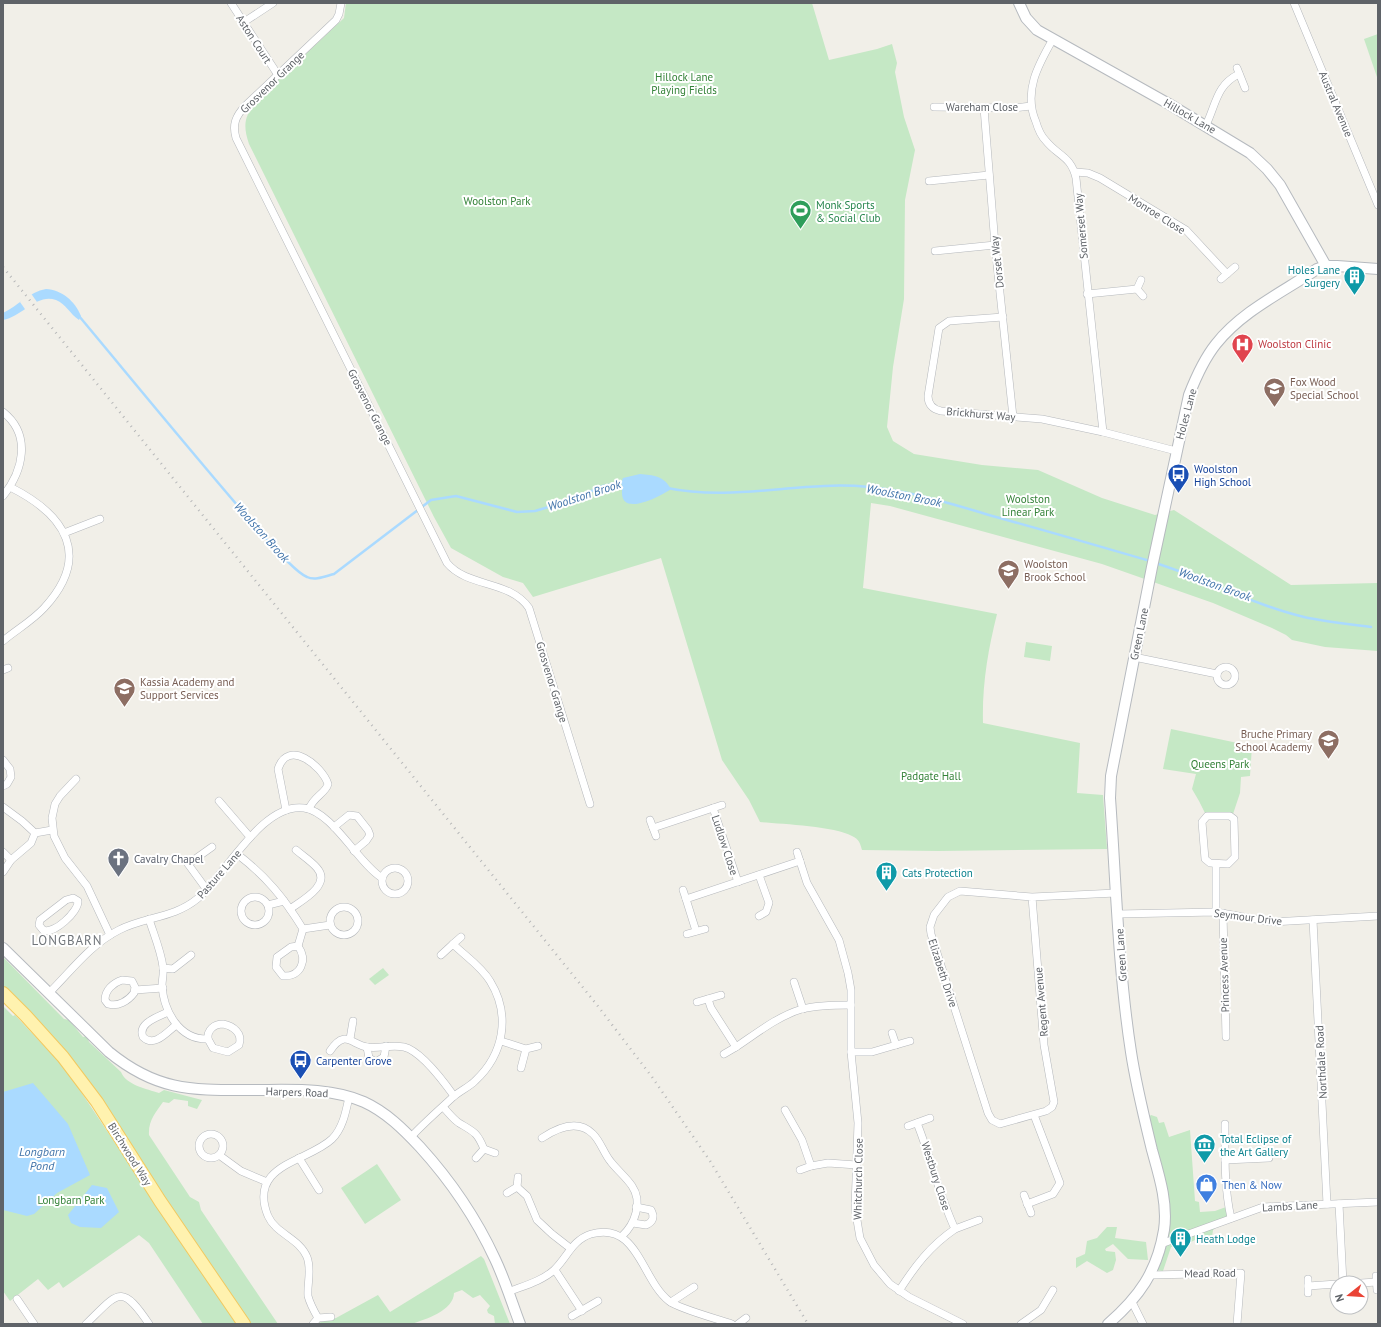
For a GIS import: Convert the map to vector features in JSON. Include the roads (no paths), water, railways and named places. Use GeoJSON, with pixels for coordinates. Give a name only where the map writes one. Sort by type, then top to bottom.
{"type":"FeatureCollection","features":[{"type":"Feature","properties":{"kind":"main road","name":"Birchwood Way"},"geometry":{"type":"LineString","coordinates":[[3,993],[63,1057],[97,1102],[160,1201],[244,1324]]}},
{"type":"Feature","properties":{"kind":"street","name":"Aston Court"},"geometry":{"type":"LineString","coordinates":[[231,3],[278,74]]}},
{"type":"Feature","properties":{"kind":"street"},"geometry":{"type":"LineString","coordinates":[[244,22],[273,3]]}},
{"type":"Feature","properties":{"kind":"street","name":"Hillock Lane"},"geometry":{"type":"LineString","coordinates":[[1019,3],[1031,24],[1053,39],[1206,125],[1250,153],[1267,169],[1288,197],[1326,266]]}},
{"type":"Feature","properties":{"kind":"street","name":"Austral Avenue"},"geometry":{"type":"LineString","coordinates":[[1294,3],[1378,204]]}},
{"type":"Feature","properties":{"kind":"street","name":"Grosvenor Grange"},"geometry":{"type":"LineString","coordinates":[[341,5],[336,20],[239,113],[234,125],[236,138],[447,563],[454,571],[514,593],[523,599],[529,608],[590,804]]}},
{"type":"Feature","properties":{"kind":"street","name":"Somerset Way"},"geometry":{"type":"LineString","coordinates":[[1053,39],[1038,67],[1030,93],[1031,106],[1045,141],[1069,160],[1075,172],[1103,432]]}},
{"type":"Feature","properties":{"kind":"street"},"geometry":{"type":"LineString","coordinates":[[1206,125],[1215,99],[1222,88],[1238,71],[1245,88]]}},
{"type":"Feature","properties":{"kind":"street","name":"Wareham Close"},"geometry":{"type":"LineString","coordinates":[[934,107],[984,108],[1031,106]]}},
{"type":"Feature","properties":{"kind":"street","name":"Dorset Way"},"geometry":{"type":"LineString","coordinates":[[984,108],[995,245],[1013,416]]}},
{"type":"Feature","properties":{"kind":"street","name":"Monroe Close"},"geometry":{"type":"LineString","coordinates":[[1075,172],[1088,173],[1100,178],[1186,230],[1227,274]]}},
{"type":"Feature","properties":{"kind":"street"},"geometry":{"type":"LineString","coordinates":[[929,181],[989,175]]}},
{"type":"Feature","properties":{"kind":"street"},"geometry":{"type":"LineString","coordinates":[[935,251],[995,245]]}},
{"type":"Feature","properties":{"kind":"street"},"geometry":{"type":"LineString","coordinates":[[1326,266],[1378,269]]}},
{"type":"Feature","properties":{"kind":"street","name":"Holes Lane"},"geometry":{"type":"LineString","coordinates":[[1152,567],[1189,395],[1200,370],[1216,344],[1245,316],[1317,270],[1326,266]]}},
{"type":"Feature","properties":{"kind":"street"},"geometry":{"type":"LineString","coordinates":[[1222,279],[1235,267]]}},
{"type":"Feature","properties":{"kind":"street"},"geometry":{"type":"LineString","coordinates":[[1137,289],[1141,280]]}},
{"type":"Feature","properties":{"kind":"street"},"geometry":{"type":"LineString","coordinates":[[1087,294],[1137,289]]}},
{"type":"Feature","properties":{"kind":"street"},"geometry":{"type":"LineString","coordinates":[[1137,289],[1143,296]]}},
{"type":"Feature","properties":{"kind":"street","name":"Brickhurst Way"},"geometry":{"type":"LineString","coordinates":[[1003,317],[949,321],[939,328],[928,399],[933,408],[941,411],[1048,420],[1103,432],[1176,451]]}},
{"type":"Feature","properties":{"kind":"street"},"geometry":{"type":"LineString","coordinates":[[3,412],[14,424],[21,438],[22,445],[17,475],[3,496]]}},
{"type":"Feature","properties":{"kind":"street"},"geometry":{"type":"LineString","coordinates":[[3,640],[44,609],[67,575],[69,563],[69,552],[64,533],[51,514],[30,498],[10,487]]}},
{"type":"Feature","properties":{"kind":"street"},"geometry":{"type":"LineString","coordinates":[[64,533],[100,519]]}},
{"type":"Feature","properties":{"kind":"street","name":"Green Lane"},"geometry":{"type":"LineString","coordinates":[[1108,1324],[1132,1302],[1151,1275],[1164,1230],[1164,1203],[1131,1052],[1116,893],[1110,798],[1111,776],[1152,567]]}},
{"type":"Feature","properties":{"kind":"street"},"geometry":{"type":"LineString","coordinates":[[1134,657],[1217,674]]}},
{"type":"Feature","properties":{"kind":"street"},"geometry":{"type":"LineString","coordinates":[[286,810],[278,769],[283,760],[294,755],[304,757],[312,762],[325,777],[328,784],[325,790],[314,799],[309,809],[334,827],[371,870],[382,878]]}},
{"type":"Feature","properties":{"kind":"street"},"geometry":{"type":"LineString","coordinates":[[3,760],[10,769],[11,776],[7,784],[3,786]]}},
{"type":"Feature","properties":{"kind":"street"},"geometry":{"type":"LineString","coordinates":[[76,779],[60,796],[55,804],[52,818],[52,830],[63,854],[83,878],[110,935]]}},
{"type":"Feature","properties":{"kind":"street"},"geometry":{"type":"LineString","coordinates":[[219,801],[250,837]]}},
{"type":"Feature","properties":{"kind":"street","name":"Ludlow Close"},"geometry":{"type":"LineString","coordinates":[[653,828],[722,805]]}},
{"type":"Feature","properties":{"kind":"street"},"geometry":{"type":"LineString","coordinates":[[3,807],[35,833],[52,830]]}},
{"type":"Feature","properties":{"kind":"street","name":"Pasture Lane"},"geometry":{"type":"LineString","coordinates":[[49,993],[93,948],[110,935],[126,926],[149,919],[165,917],[196,900],[207,890],[250,837],[269,819],[286,810],[297,808],[309,809]]}},
{"type":"Feature","properties":{"kind":"street","name":"Ludlow Close"},"geometry":{"type":"LineString","coordinates":[[713,808],[738,882]]}},
{"type":"Feature","properties":{"kind":"street"},"geometry":{"type":"LineString","coordinates":[[334,827],[349,815],[356,816],[368,830],[370,834],[366,841],[354,851]]}},
{"type":"Feature","properties":{"kind":"street"},"geometry":{"type":"LineString","coordinates":[[1207,816],[1230,816],[1236,822],[1234,857],[1228,864],[1216,865],[1210,864],[1205,859],[1202,822],[1207,816]]}},
{"type":"Feature","properties":{"kind":"street"},"geometry":{"type":"LineString","coordinates":[[650,820],[656,836]]}},
{"type":"Feature","properties":{"kind":"street"},"geometry":{"type":"LineString","coordinates":[[3,872],[11,860],[31,842],[35,833]]}},
{"type":"Feature","properties":{"kind":"street"},"geometry":{"type":"LineString","coordinates":[[207,890],[188,864],[212,846]]}},
{"type":"Feature","properties":{"kind":"street"},"geometry":{"type":"LineString","coordinates":[[290,909],[318,888],[321,882],[317,867],[296,850]]}},
{"type":"Feature","properties":{"kind":"street"},"geometry":{"type":"LineString","coordinates":[[3,852],[11,860]]}},
{"type":"Feature","properties":{"kind":"street","name":"Whitchurch Close"},"geometry":{"type":"LineString","coordinates":[[797,852],[807,883],[839,940],[848,973],[851,1005],[851,1052],[858,1123],[855,1208],[860,1238],[874,1265],[890,1284],[899,1291],[963,1324]]}},
{"type":"Feature","properties":{"kind":"street"},"geometry":{"type":"LineString","coordinates":[[237,854],[266,878],[290,909],[303,929],[298,946],[303,956],[304,962],[302,967],[292,975],[283,976],[276,967],[277,957],[291,947],[298,946]]}},
{"type":"Feature","properties":{"kind":"street","name":"Ludlow Close"},"geometry":{"type":"LineString","coordinates":[[686,899],[800,860]]}},
{"type":"Feature","properties":{"kind":"street","name":"Princess Avenue"},"geometry":{"type":"LineString","coordinates":[[1216,865],[1226,1037]]}},
{"type":"Feature","properties":{"kind":"street"},"geometry":{"type":"LineString","coordinates":[[759,875],[769,903],[766,912],[759,916]]}},
{"type":"Feature","properties":{"kind":"street"},"geometry":{"type":"LineString","coordinates":[[683,890],[696,931]]}},
{"type":"Feature","properties":{"kind":"street","name":"Elizabeth Drive"},"geometry":{"type":"LineString","coordinates":[[1034,1115],[1003,1124],[995,1122],[988,1113],[930,927],[934,915],[948,897],[960,891],[1032,897],[1116,893]]}},
{"type":"Feature","properties":{"kind":"street"},"geometry":{"type":"LineString","coordinates":[[78,901],[76,910],[56,929],[46,932],[40,928],[40,920],[66,900],[73,898],[78,901],[92,897]]}},
{"type":"Feature","properties":{"kind":"street","name":"Regent Avenue"},"geometry":{"type":"LineString","coordinates":[[1032,897],[1044,1045],[1054,1098],[1053,1105],[1049,1109],[1034,1115]]}},
{"type":"Feature","properties":{"kind":"street"},"geometry":{"type":"LineString","coordinates":[[268,905],[284,901]]}},
{"type":"Feature","properties":{"kind":"street"},"geometry":{"type":"LineString","coordinates":[[341,908],[354,910],[358,915],[358,926],[348,935],[339,935],[330,925],[333,913],[341,908]]}},
{"type":"Feature","properties":{"kind":"street","name":"Seymour Drive"},"geometry":{"type":"LineString","coordinates":[[1118,914],[1219,912],[1272,922],[1378,916]]}},
{"type":"Feature","properties":{"kind":"street"},"geometry":{"type":"LineString","coordinates":[[149,919],[163,968],[163,988],[168,1012],[176,1025],[190,1036],[208,1039]]}},
{"type":"Feature","properties":{"kind":"street","name":"Northdale Road"},"geometry":{"type":"LineString","coordinates":[[1313,920],[1327,1204]]}},
{"type":"Feature","properties":{"kind":"street"},"geometry":{"type":"LineString","coordinates":[[303,929],[330,925]]}},
{"type":"Feature","properties":{"kind":"street"},"geometry":{"type":"LineString","coordinates":[[687,934],[705,928]]}},
{"type":"Feature","properties":{"kind":"street"},"geometry":{"type":"LineString","coordinates":[[441,955],[461,937]]}},
{"type":"Feature","properties":{"kind":"street"},"geometry":{"type":"LineString","coordinates":[[410,1137],[454,1096],[474,1082],[487,1069],[501,1041],[503,1025],[501,1008],[490,980],[480,968],[454,944]]}},
{"type":"Feature","properties":{"kind":"street","name":"Harpers Road"},"geometry":{"type":"LineString","coordinates":[[3,948],[115,1056],[127,1066],[155,1081],[195,1089],[321,1092],[349,1097],[364,1102],[381,1112],[410,1137],[446,1178],[465,1206],[489,1246],[520,1324]]}},
{"type":"Feature","properties":{"kind":"street"},"geometry":{"type":"LineString","coordinates":[[163,968],[173,969],[190,955]]}},
{"type":"Feature","properties":{"kind":"street"},"geometry":{"type":"LineString","coordinates":[[122,980],[132,981],[135,990],[132,996],[121,1003],[110,1005],[105,1000],[106,993],[110,987],[122,980]]}},
{"type":"Feature","properties":{"kind":"street"},"geometry":{"type":"LineString","coordinates":[[794,982],[803,1009]]}},
{"type":"Feature","properties":{"kind":"street"},"geometry":{"type":"LineString","coordinates":[[135,990],[163,988]]}},
{"type":"Feature","properties":{"kind":"street"},"geometry":{"type":"LineString","coordinates":[[697,1002],[721,995]]}},
{"type":"Feature","properties":{"kind":"street"},"geometry":{"type":"LineString","coordinates":[[708,999],[711,1008],[736,1047]]}},
{"type":"Feature","properties":{"kind":"street"},"geometry":{"type":"LineString","coordinates":[[724,1054],[779,1019],[803,1009],[829,1005],[851,1005]]}},
{"type":"Feature","properties":{"kind":"street"},"geometry":{"type":"LineString","coordinates":[[168,1012],[144,1025],[141,1031],[143,1037],[148,1041],[154,1041],[176,1025]]}},
{"type":"Feature","properties":{"kind":"street"},"geometry":{"type":"LineString","coordinates":[[350,1039],[353,1021]]}},
{"type":"Feature","properties":{"kind":"street"},"geometry":{"type":"LineString","coordinates":[[223,1024],[235,1029],[240,1040],[239,1045],[234,1050],[225,1052],[213,1048],[208,1039],[210,1030],[216,1025],[223,1024]]}},
{"type":"Feature","properties":{"kind":"street"},"geometry":{"type":"LineString","coordinates":[[892,1033],[896,1045]]}},
{"type":"Feature","properties":{"kind":"street"},"geometry":{"type":"LineString","coordinates":[[330,1051],[338,1043],[350,1039],[367,1047],[386,1046],[405,1048],[413,1052],[444,1082],[454,1096]]}},
{"type":"Feature","properties":{"kind":"street"},"geometry":{"type":"LineString","coordinates":[[501,1041],[526,1049],[538,1046]]}},
{"type":"Feature","properties":{"kind":"street"},"geometry":{"type":"LineString","coordinates":[[851,1052],[872,1052],[910,1041]]}},
{"type":"Feature","properties":{"kind":"street"},"geometry":{"type":"LineString","coordinates":[[367,1047],[369,1058],[376,1062],[384,1057],[386,1046]]}},
{"type":"Feature","properties":{"kind":"street"},"geometry":{"type":"LineString","coordinates":[[521,1068],[526,1049]]}},
{"type":"Feature","properties":{"kind":"street"},"geometry":{"type":"LineString","coordinates":[[330,1317],[316,1321],[308,1297],[310,1273],[307,1257],[298,1244],[273,1224],[268,1215],[265,1195],[268,1182],[276,1171],[284,1165],[324,1144],[336,1134],[349,1097]]}},
{"type":"Feature","properties":{"kind":"street"},"geometry":{"type":"LineString","coordinates":[[443,1107],[457,1122],[473,1130],[479,1137],[484,1149]]}},
{"type":"Feature","properties":{"kind":"street"},"geometry":{"type":"LineString","coordinates":[[785,1110],[802,1140],[811,1166]]}},
{"type":"Feature","properties":{"kind":"street"},"geometry":{"type":"LineString","coordinates":[[1028,1204],[1053,1194],[1060,1183],[1034,1115]]}},
{"type":"Feature","properties":{"kind":"street"},"geometry":{"type":"LineString","coordinates":[[908,1126],[930,1118]]}},
{"type":"Feature","properties":{"kind":"street","name":"Westbury Close"},"geometry":{"type":"LineString","coordinates":[[917,1124],[928,1151],[939,1190],[955,1229]]}},
{"type":"Feature","properties":{"kind":"street"},"geometry":{"type":"LineString","coordinates":[[1225,1124],[1227,1202],[1231,1218]]}},
{"type":"Feature","properties":{"kind":"street"},"geometry":{"type":"LineString","coordinates":[[542,1138],[556,1129],[574,1125],[586,1129],[593,1134],[611,1162],[633,1188],[636,1207],[633,1223],[622,1236]]}},
{"type":"Feature","properties":{"kind":"street"},"geometry":{"type":"LineString","coordinates":[[484,1149],[495,1152]]}},
{"type":"Feature","properties":{"kind":"street"},"geometry":{"type":"LineString","coordinates":[[476,1158],[484,1149]]}},
{"type":"Feature","properties":{"kind":"street"},"geometry":{"type":"LineString","coordinates":[[219,1155],[241,1171],[268,1182]]}},
{"type":"Feature","properties":{"kind":"street"},"geometry":{"type":"LineString","coordinates":[[299,1158],[318,1190]]}},
{"type":"Feature","properties":{"kind":"street"},"geometry":{"type":"LineString","coordinates":[[1225,1160],[1270,1158]]}},
{"type":"Feature","properties":{"kind":"street"},"geometry":{"type":"LineString","coordinates":[[800,1170],[811,1166],[828,1163],[857,1165]]}},
{"type":"Feature","properties":{"kind":"street"},"geometry":{"type":"LineString","coordinates":[[517,1187],[518,1177]]}},
{"type":"Feature","properties":{"kind":"street"},"geometry":{"type":"LineString","coordinates":[[507,1193],[517,1187]]}},
{"type":"Feature","properties":{"kind":"street"},"geometry":{"type":"LineString","coordinates":[[517,1187],[527,1196],[537,1220],[570,1248]]}},
{"type":"Feature","properties":{"kind":"street"},"geometry":{"type":"LineString","coordinates":[[1024,1195],[1031,1213]]}},
{"type":"Feature","properties":{"kind":"street","name":"Lambs Lane"},"geometry":{"type":"LineString","coordinates":[[1160,1244],[1263,1207],[1378,1202]]}},
{"type":"Feature","properties":{"kind":"street"},"geometry":{"type":"LineString","coordinates":[[1339,1204],[1343,1275]]}},
{"type":"Feature","properties":{"kind":"street"},"geometry":{"type":"LineString","coordinates":[[633,1223],[646,1225],[652,1221],[654,1217],[651,1210],[636,1207]]}},
{"type":"Feature","properties":{"kind":"street"},"geometry":{"type":"LineString","coordinates":[[899,1291],[914,1267],[926,1252],[955,1229],[980,1220]]}},
{"type":"Feature","properties":{"kind":"street"},"geometry":{"type":"LineString","coordinates":[[508,1292],[534,1282],[555,1270],[570,1248],[580,1239],[590,1234],[604,1233],[622,1236],[631,1245],[656,1287],[671,1302],[732,1324]]}},
{"type":"Feature","properties":{"kind":"street"},"geometry":{"type":"LineString","coordinates":[[555,1270],[582,1311]]}},
{"type":"Feature","properties":{"kind":"street","name":"Mead Road"},"geometry":{"type":"LineString","coordinates":[[1151,1275],[1241,1273],[1237,1324]]}},
{"type":"Feature","properties":{"kind":"street"},"geometry":{"type":"LineString","coordinates":[[1369,1283],[1377,1283]]}},
{"type":"Feature","properties":{"kind":"street"},"geometry":{"type":"LineString","coordinates":[[1308,1286],[1329,1285]]}},
{"type":"Feature","properties":{"kind":"street"},"geometry":{"type":"LineString","coordinates":[[671,1302],[694,1287]]}},
{"type":"Feature","properties":{"kind":"street"},"geometry":{"type":"LineString","coordinates":[[1022,1324],[1036,1315],[1043,1299],[1053,1290]]}},
{"type":"Feature","properties":{"kind":"street"},"geometry":{"type":"LineString","coordinates":[[86,1324],[108,1302],[121,1296],[127,1297],[134,1302],[149,1324]]}},
{"type":"Feature","properties":{"kind":"street"},"geometry":{"type":"LineString","coordinates":[[17,1299],[34,1324]]}},
{"type":"Feature","properties":{"kind":"street"},"geometry":{"type":"LineString","coordinates":[[572,1316],[598,1301]]}},
{"type":"Feature","properties":{"kind":"street"},"geometry":{"type":"LineString","coordinates":[[1132,1302],[1143,1324]]}},
{"type":"Feature","properties":{"kind":"street"},"geometry":{"type":"LineString","coordinates":[[738,1324],[746,1318]]}},
{"type":"Feature","properties":{"kind":"water"},"geometry":{"type":"Polygon","coordinates":[[[46,289],[63,294],[72,301],[81,316],[79,320],[59,302],[49,299],[36,302],[10,318],[3,320],[3,313],[34,293],[46,289]]]}},
{"type":"Feature","properties":{"kind":"water"},"geometry":{"type":"Polygon","coordinates":[[[640,474],[658,477],[665,481],[671,489],[651,500],[642,503],[627,503],[623,499],[623,478],[640,474]]]}},
{"type":"Feature","properties":{"kind":"water","name":"Longbarn Pond"},"geometry":{"type":"Polygon","coordinates":[[[33,1083],[68,1124],[90,1175],[57,1193],[34,1214],[27,1216],[3,1210],[3,1092],[33,1083]]]}},
{"type":"Feature","properties":{"kind":"water"},"geometry":{"type":"Polygon","coordinates":[[[92,1185],[107,1188],[119,1212],[101,1228],[80,1227],[71,1223],[68,1215],[92,1185]]]}},
{"type":"Feature","properties":{"kind":"waterway","name":"Woolston Brook"},"geometry":{"type":"LineString","coordinates":[[79,316],[265,538],[300,573],[310,578],[320,578],[334,574],[431,500],[456,496],[517,512],[535,511],[569,501],[603,486],[625,482]]}},
{"type":"Feature","properties":{"kind":"waterway","name":"Woolston Brook"},"geometry":{"type":"LineString","coordinates":[[667,488],[693,492],[718,493],[819,486],[869,487],[885,489],[949,503],[1150,561]]}},
{"type":"Feature","properties":{"kind":"waterway","name":"Woolston Brook"},"geometry":{"type":"LineString","coordinates":[[1155,563],[1285,612],[1321,620],[1371,627]]}},
{"type":"Feature","properties":{"kind":"railway"},"geometry":{"type":"LineString","coordinates":[[3,267],[597,1005],[652,1077],[710,1161],[808,1324]]}},
{"type":"Feature","properties":{"kind":"place","name":"Monk Sports & Social Club"},"geometry":{"type":"Point","coordinates":[801,230]}},
{"type":"Feature","properties":{"kind":"place","name":"Holes Lane Surgery"},"geometry":{"type":"Point","coordinates":[1355,296]}},
{"type":"Feature","properties":{"kind":"place","name":"Woolston Clinic"},"geometry":{"type":"Point","coordinates":[1242,364]}},
{"type":"Feature","properties":{"kind":"place","name":"Fox Wood Special School"},"geometry":{"type":"Point","coordinates":[1274,408]}},
{"type":"Feature","properties":{"kind":"place","name":"Woolston High School"},"geometry":{"type":"Point","coordinates":[1178,494]}},
{"type":"Feature","properties":{"kind":"place","name":"Woolston Brook School"},"geometry":{"type":"Point","coordinates":[1008,590]}},
{"type":"Feature","properties":{"kind":"place","name":"Kassia Academy and Support Services"},"geometry":{"type":"Point","coordinates":[124,708]}},
{"type":"Feature","properties":{"kind":"place","name":"Bruche Primary School Academy"},"geometry":{"type":"Point","coordinates":[1328,760]}},
{"type":"Feature","properties":{"kind":"place","name":"Cavalry Chapel"},"geometry":{"type":"Point","coordinates":[118,878]}},
{"type":"Feature","properties":{"kind":"place","name":"Cats Protection"},"geometry":{"type":"Point","coordinates":[886,892]}},
{"type":"Feature","properties":{"kind":"place","name":"Carpenter Grove"},"geometry":{"type":"Point","coordinates":[300,1080]}},
{"type":"Feature","properties":{"kind":"place","name":"Total Eclipse of the Art Gallery"},"geometry":{"type":"Point","coordinates":[1204,1164]}},
{"type":"Feature","properties":{"kind":"place","name":"Then & Now"},"geometry":{"type":"Point","coordinates":[1207,1204]}},
{"type":"Feature","properties":{"kind":"place","name":"Heath Lodge"},"geometry":{"type":"Point","coordinates":[1181,1258]}},
{"type":"Feature","properties":{"kind":"district","name":"LONGBARN"},"geometry":{"type":"Point","coordinates":[67,940]}},
{"type":"Feature","properties":{"kind":"park label","name":"Hillock Lane Playing Fields"},"geometry":{"type":"Point","coordinates":[684,83]}},
{"type":"Feature","properties":{"kind":"park label","name":"Woolston Park"},"geometry":{"type":"Point","coordinates":[497,201]}},
{"type":"Feature","properties":{"kind":"park label","name":"Woolston Linear Park"},"geometry":{"type":"Point","coordinates":[1028,505]}},
{"type":"Feature","properties":{"kind":"park label","name":"Queens Park"},"geometry":{"type":"Point","coordinates":[1220,764]}},
{"type":"Feature","properties":{"kind":"park label","name":"Padgate Hall"},"geometry":{"type":"Point","coordinates":[931,776]}},
{"type":"Feature","properties":{"kind":"park label","name":"Longbarn Park"},"geometry":{"type":"Point","coordinates":[71,1200]}}]}
